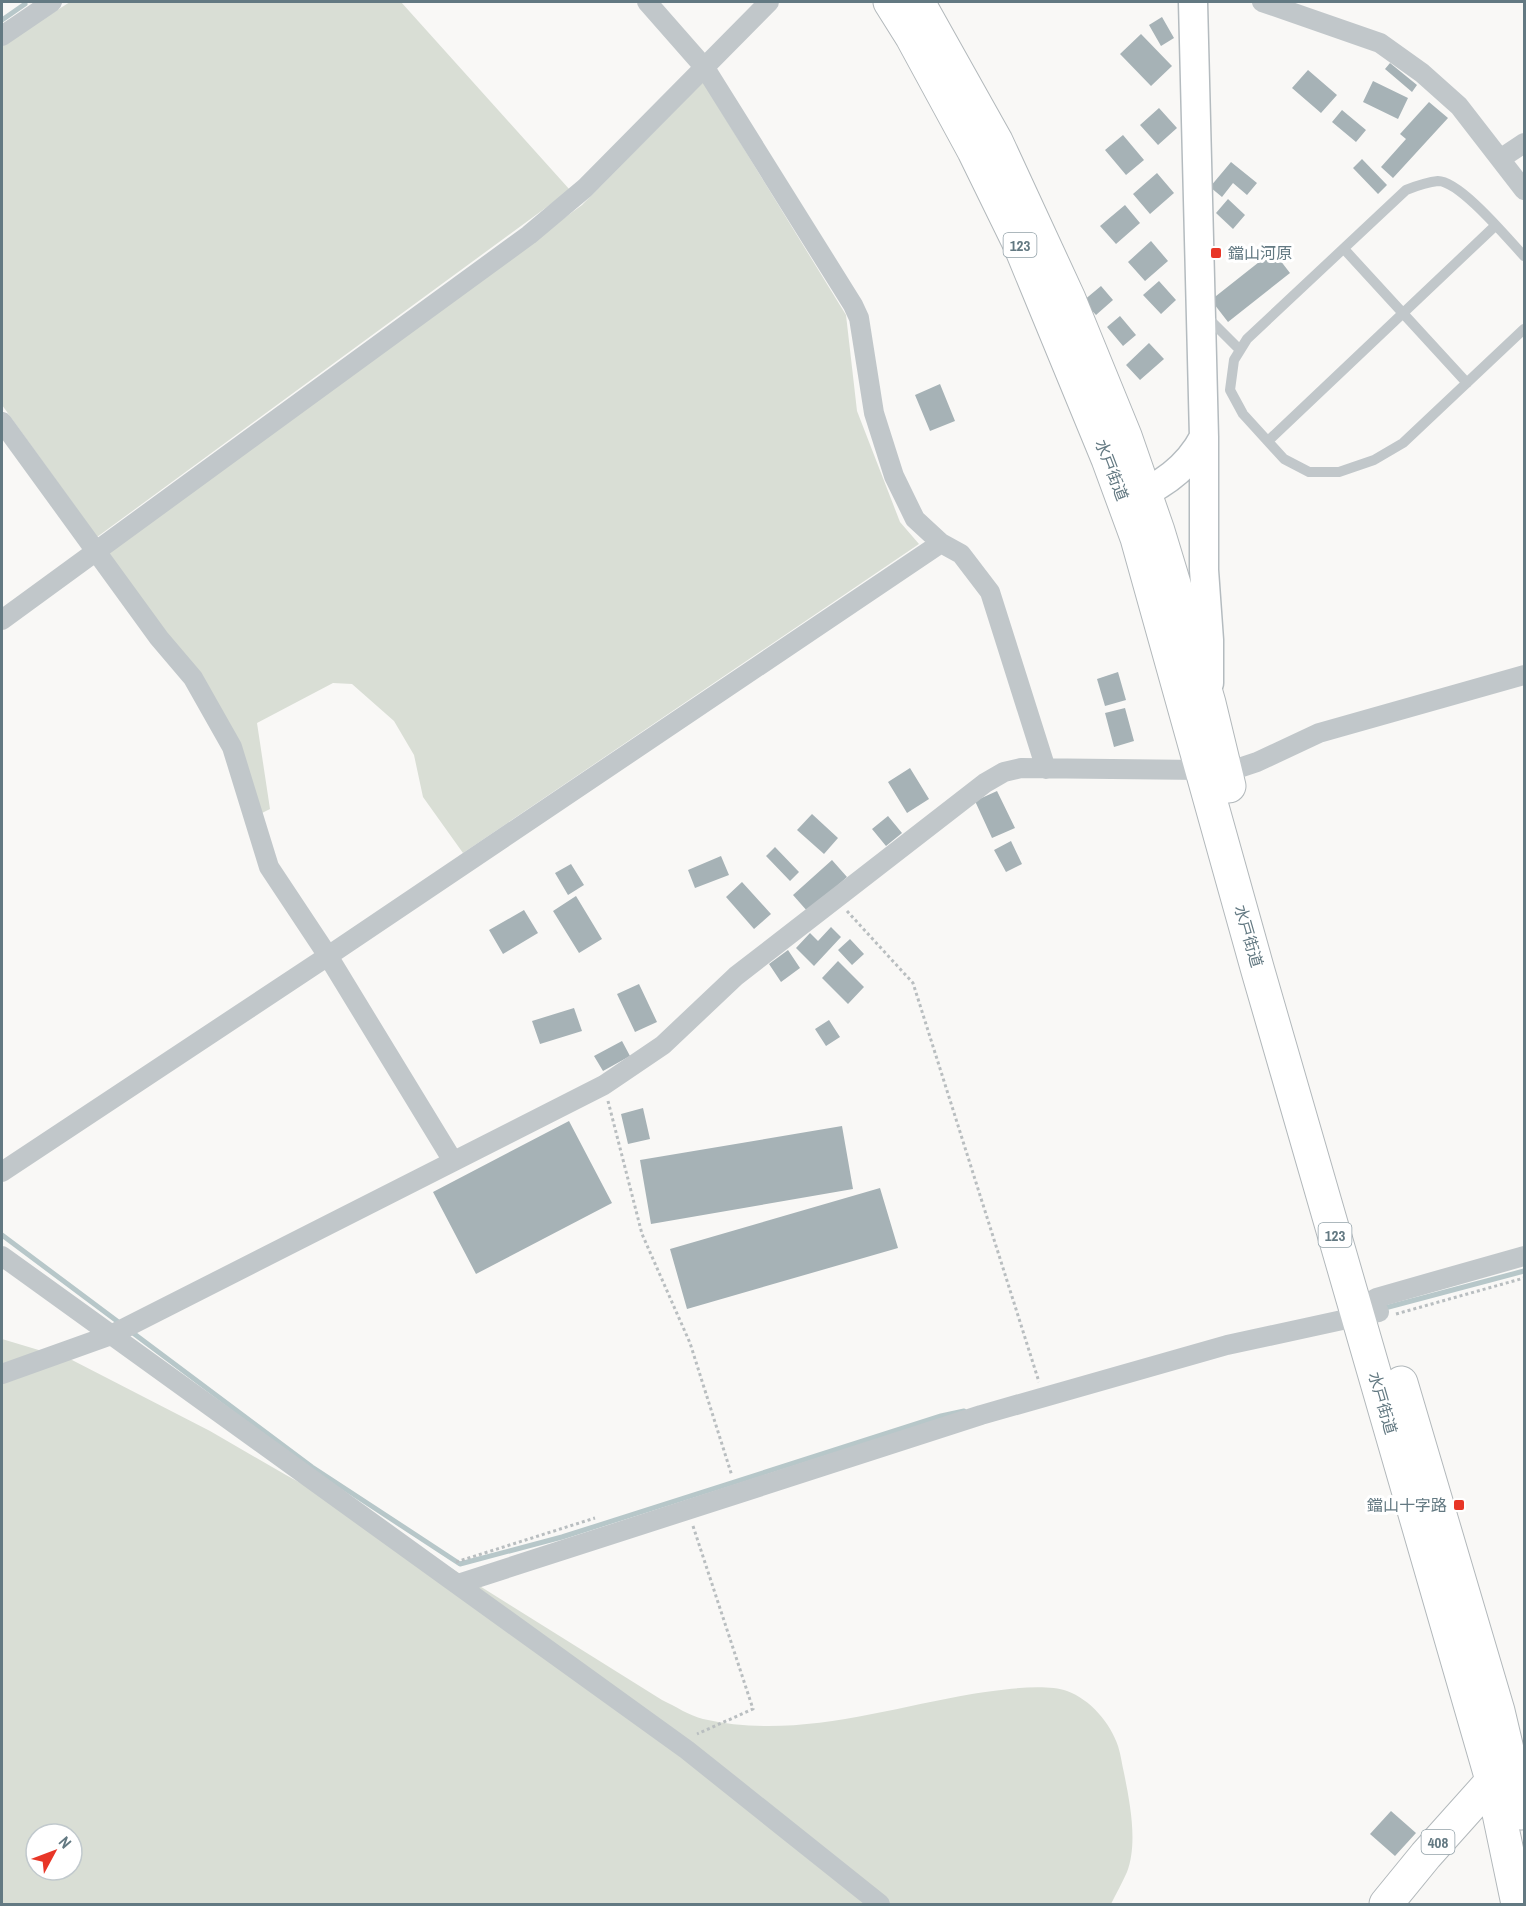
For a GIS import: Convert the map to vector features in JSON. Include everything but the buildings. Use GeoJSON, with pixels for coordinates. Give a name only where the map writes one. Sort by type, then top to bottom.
{"type":"FeatureCollection","features":[{"type":"Feature","properties":{"kind":"highway","name":"水戸街道"},"geometry":{"type":"LineString","coordinates":[[890,2],[912,37],[974,151],[1019,243],[1134,497],[1137,538],[1213,769],[1509,1764],[1524,1824]]}},
{"type":"Feature","properties":{"kind":"highway","name":"水戸街道"},"geometry":{"type":"LineString","coordinates":[[918,2],[996,141],[1096,363],[1134,497],[1209,703],[1213,769]]}},
{"type":"Feature","properties":{"kind":"highway","name":"水戸街道"},"geometry":{"type":"LineString","coordinates":[[1509,1764],[1518,1905]]}},
{"type":"Feature","properties":{"kind":"highway","name":"408"},"geometry":{"type":"LineString","coordinates":[[1386,1905],[1509,1764]]}},
{"type":"Feature","properties":{"kind":"street"},"geometry":{"type":"LineString","coordinates":[[2,36],[52,2]]}},
{"type":"Feature","properties":{"kind":"street"},"geometry":{"type":"LineString","coordinates":[[647,2],[705,68],[854,305],[859,318],[874,413],[894,476],[915,519],[941,543],[961,554],[990,592],[1046,769]]}},
{"type":"Feature","properties":{"kind":"street"},"geometry":{"type":"LineString","coordinates":[[2,620],[529,235],[585,188],[769,2]]}},
{"type":"Feature","properties":{"kind":"street"},"geometry":{"type":"LineString","coordinates":[[1193,2],[1204,437],[1204,570],[1209,640],[1209,703]]}},
{"type":"Feature","properties":{"kind":"street"},"geometry":{"type":"LineString","coordinates":[[1262,2],[1380,43],[1422,73],[1459,106],[1524,190]]}},
{"type":"Feature","properties":{"kind":"street"},"geometry":{"type":"LineString","coordinates":[[1500,159],[1524,143]]}},
{"type":"Feature","properties":{"kind":"street"},"geometry":{"type":"LineString","coordinates":[[2,422],[159,638],[193,678],[232,747],[269,867],[328,956],[453,1161]]}},
{"type":"Feature","properties":{"kind":"street"},"geometry":{"type":"LineString","coordinates":[[1134,497],[1167,480],[1182,468],[1204,437]]}},
{"type":"Feature","properties":{"kind":"street"},"geometry":{"type":"LineString","coordinates":[[2,1172],[328,956],[941,543]]}},
{"type":"Feature","properties":{"kind":"street"},"geometry":{"type":"LineString","coordinates":[[2,1374],[111,1335],[604,1085],[663,1045],[736,976],[985,783],[1004,772],[1021,768],[1213,769],[1242,767],[1319,734],[1524,675]]}},
{"type":"Feature","properties":{"kind":"street"},"geometry":{"type":"LineString","coordinates":[[2,1256],[677,1743],[880,1905]]}},
{"type":"Feature","properties":{"kind":"street"},"geometry":{"type":"LineString","coordinates":[[458,1584],[970,1418],[1041,1389],[1374,1311],[1524,1256]]}},
{"type":"Feature","properties":{"kind":"lane"},"geometry":{"type":"LineString","coordinates":[[1524,256],[1462,191],[1440,181],[1406,190],[1247,339],[1234,360],[1230,390],[1244,414],[1284,459],[1309,472],[1340,472],[1374,460],[1402,443],[1524,329]]}},
{"type":"Feature","properties":{"kind":"lane"},"geometry":{"type":"LineString","coordinates":[[1268,441],[1495,226]]}},
{"type":"Feature","properties":{"kind":"lane"},"geometry":{"type":"LineString","coordinates":[[1344,249],[1467,382]]}},
{"type":"Feature","properties":{"kind":"lane"},"geometry":{"type":"LineString","coordinates":[[1200,311],[1240,350]]}},
{"type":"Feature","properties":{"kind":"path"},"geometry":{"type":"LineString","coordinates":[[836,899],[913,983],[1041,1389]]}},
{"type":"Feature","properties":{"kind":"path"},"geometry":{"type":"LineString","coordinates":[[604,1085],[642,1234],[690,1343],[732,1477]]}},
{"type":"Feature","properties":{"kind":"path"},"geometry":{"type":"LineString","coordinates":[[1374,1311],[1524,1278]]}},
{"type":"Feature","properties":{"kind":"path"},"geometry":{"type":"LineString","coordinates":[[1029,1382],[1041,1389]]}},
{"type":"Feature","properties":{"kind":"path"},"geometry":{"type":"LineString","coordinates":[[677,1743],[753,1709],[688,1510]]}},
{"type":"Feature","properties":{"kind":"shaded area"},"geometry":{"type":"Polygon","coordinates":[[[70,2],[401,2],[570,190],[97,537],[2,405],[2,45],[70,2]]]}},
{"type":"Feature","properties":{"kind":"shaded area"},"geometry":{"type":"Polygon","coordinates":[[[703,82],[846,315],[857,411],[900,522],[919,544],[463,853],[423,797],[414,755],[394,721],[352,684],[333,683],[257,723],[270,809],[258,815],[172,643],[108,552],[582,205],[703,82]]]}},
{"type":"Feature","properties":{"kind":"shaded area"},"geometry":{"type":"Polygon","coordinates":[[[2,1339],[72,1360],[210,1431],[427,1553],[662,1700],[698,1718],[737,1725],[805,1724],[839,1720],[972,1694],[1020,1688],[1057,1689],[1076,1695],[1098,1713],[1115,1738],[1129,1797],[1132,1823],[1130,1861],[1111,1904],[2,1904],[2,1339]]]}},
{"type":"Feature","properties":{"kind":"waterway"},"geometry":{"type":"LineString","coordinates":[[2,20],[25,4]]}},
{"type":"Feature","properties":{"kind":"waterway"},"geometry":{"type":"LineString","coordinates":[[2,1235],[121,1324]]}},
{"type":"Feature","properties":{"kind":"waterway"},"geometry":{"type":"LineString","coordinates":[[1381,1309],[1524,1271]]}},
{"type":"Feature","properties":{"kind":"waterway"},"geometry":{"type":"LineString","coordinates":[[129,1330],[312,1467],[460,1564],[562,1537],[941,1416],[964,1411]]}},
{"type":"Feature","properties":{"kind":"place","name":"鐺山河原"},"geometry":{"type":"Point","coordinates":[1216,253]}},
{"type":"Feature","properties":{"kind":"place","name":"鐺山十字路"},"geometry":{"type":"Point","coordinates":[1459,1505]}}]}
